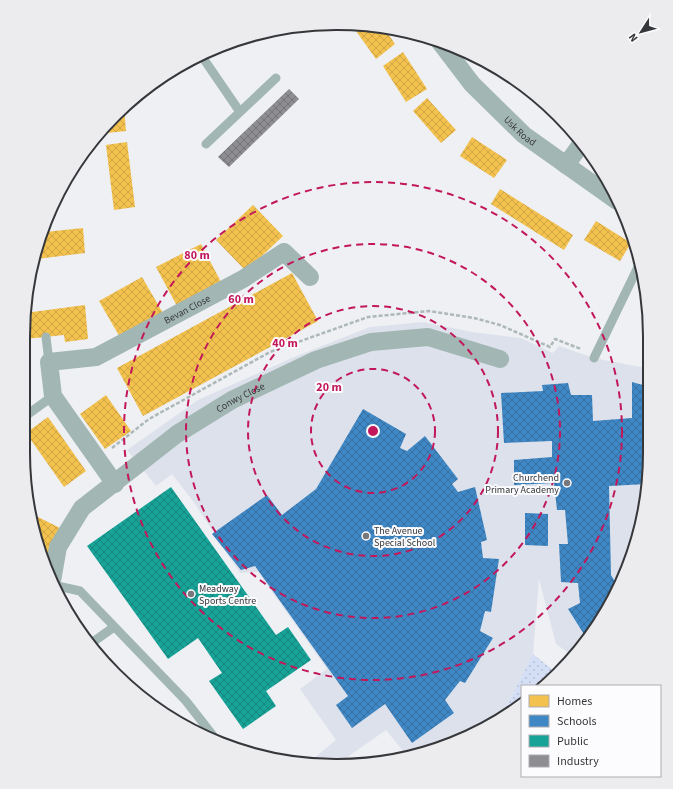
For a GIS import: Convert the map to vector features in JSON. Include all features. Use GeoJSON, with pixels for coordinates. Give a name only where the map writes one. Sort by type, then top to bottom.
{"type":"FeatureCollection","features":[{"type":"Feature","properties":{"kind":"street","name":"Usk Road"},"geometry":{"type":"LineString","coordinates":[[446,50],[472,84],[524,135],[566,166],[607,194]]}},
{"type":"Feature","properties":{"kind":"street"},"geometry":{"type":"LineString","coordinates":[[566,166],[578,148]]}},
{"type":"Feature","properties":{"kind":"street","name":"Bevan Close"},"geometry":{"type":"LineString","coordinates":[[50,362],[96,357],[243,279],[284,252],[310,277]]}},
{"type":"Feature","properties":{"kind":"street","name":"Conwy Close"},"geometry":{"type":"LineString","coordinates":[[54,571],[58,547],[82,508],[177,434],[232,400],[316,360],[371,342],[428,337],[500,359]]}},
{"type":"Feature","properties":{"kind":"street"},"geometry":{"type":"LineString","coordinates":[[50,362],[53,396],[114,484]]}},
{"type":"Feature","properties":{"kind":"lane"},"geometry":{"type":"LineString","coordinates":[[205,60],[240,112]]}},
{"type":"Feature","properties":{"kind":"lane"},"geometry":{"type":"LineString","coordinates":[[206,144],[276,78]]}},
{"type":"Feature","properties":{"kind":"lane"},"geometry":{"type":"LineString","coordinates":[[594,358],[636,271]]}},
{"type":"Feature","properties":{"kind":"lane"},"geometry":{"type":"LineString","coordinates":[[46,337],[50,362]]}},
{"type":"Feature","properties":{"kind":"lane"},"geometry":{"type":"LineString","coordinates":[[30,413],[53,396]]}},
{"type":"Feature","properties":{"kind":"lane"},"geometry":{"type":"LineString","coordinates":[[61,587],[80,591],[186,701],[210,731]]}},
{"type":"Feature","properties":{"kind":"lane"},"geometry":{"type":"LineString","coordinates":[[94,641],[114,627]]}},
{"type":"Feature","properties":{"kind":"shaded area","name":"The Avenue Special School"},"geometry":{"type":"Polygon","coordinates":[[[423,322],[472,332],[521,338],[553,353],[559,346],[594,358],[643,368],[643,452],[640,493],[633,532],[620,570],[602,606],[569,653],[556,644],[539,579],[533,654],[506,708],[490,718],[454,736],[416,749],[403,752],[386,730],[345,759],[314,758],[336,740],[300,689],[327,669],[258,572],[240,573],[193,501],[172,474],[156,486],[127,450],[198,400],[292,358],[370,327],[423,322]]]}},
{"type":"Feature","properties":{"kind":"shaded area"},"geometry":{"type":"Polygon","coordinates":[[[533,654],[552,670],[537,685],[521,685],[521,697],[506,708],[533,654]]]}},
{"type":"Feature","properties":{"kind":"building: Homes"},"geometry":{"type":"Polygon","coordinates":[[[356,31],[389,35],[395,44],[376,59],[356,31]]]}},
{"type":"Feature","properties":{"kind":"building: Homes"},"geometry":{"type":"Polygon","coordinates":[[[403,52],[427,89],[406,102],[383,66],[403,52]]]}},
{"type":"Feature","properties":{"kind":"building: Homes"},"geometry":{"type":"Polygon","coordinates":[[[427,98],[456,130],[441,143],[413,111],[427,98]]]}},
{"type":"Feature","properties":{"kind":"building: Homes"},"geometry":{"type":"Polygon","coordinates":[[[125,115],[126,131],[107,133],[125,115]]]}},
{"type":"Feature","properties":{"kind":"building: Homes"},"geometry":{"type":"Polygon","coordinates":[[[472,137],[507,160],[494,178],[460,156],[472,137]]]}},
{"type":"Feature","properties":{"kind":"building: Homes"},"geometry":{"type":"Polygon","coordinates":[[[127,142],[135,207],[114,210],[106,145],[127,142]]]}},
{"type":"Feature","properties":{"kind":"building: Homes"},"geometry":{"type":"Polygon","coordinates":[[[500,189],[573,235],[564,250],[491,204],[500,189]]]}},
{"type":"Feature","properties":{"kind":"building: Homes"},"geometry":{"type":"Polygon","coordinates":[[[253,205],[283,236],[246,271],[216,240],[253,205]]]}},
{"type":"Feature","properties":{"kind":"building: Homes"},"geometry":{"type":"Polygon","coordinates":[[[596,221],[628,241],[629,246],[620,261],[584,240],[596,221]]]}},
{"type":"Feature","properties":{"kind":"building: Homes"},"geometry":{"type":"Polygon","coordinates":[[[83,228],[85,253],[40,259],[48,232],[83,228]]]}},
{"type":"Feature","properties":{"kind":"building: Homes"},"geometry":{"type":"Polygon","coordinates":[[[201,244],[221,282],[177,306],[156,267],[201,244]]]}},
{"type":"Feature","properties":{"kind":"building: Homes"},"geometry":{"type":"Polygon","coordinates":[[[292,273],[318,321],[143,416],[117,368],[292,273]]]}},
{"type":"Feature","properties":{"kind":"building: Homes"},"geometry":{"type":"Polygon","coordinates":[[[142,277],[164,315],[121,339],[99,301],[142,277]]]}},
{"type":"Feature","properties":{"kind":"building: Homes"},"geometry":{"type":"Polygon","coordinates":[[[85,305],[88,339],[65,342],[64,335],[30,338],[31,312],[85,305]]]}},
{"type":"Feature","properties":{"kind":"building: Homes"},"geometry":{"type":"Polygon","coordinates":[[[106,395],[131,431],[105,449],[80,414],[106,395]]]}},
{"type":"Feature","properties":{"kind":"building: Homes"},"geometry":{"type":"Polygon","coordinates":[[[48,417],[86,471],[64,487],[30,439],[30,430],[48,417]]]}},
{"type":"Feature","properties":{"kind":"building: Homes"},"geometry":{"type":"Polygon","coordinates":[[[37,516],[60,528],[47,554],[37,516]]]}},
{"type":"Feature","properties":{"kind":"building: Schools"},"geometry":{"type":"Polygon","coordinates":[[[632,382],[643,385],[643,452],[641,484],[609,486],[611,575],[614,581],[602,606],[584,634],[568,609],[580,603],[578,583],[561,582],[559,544],[568,544],[565,510],[557,510],[554,483],[514,485],[514,460],[552,457],[552,441],[504,443],[501,393],[543,391],[542,385],[568,383],[571,395],[592,395],[593,421],[632,418],[632,382]]]}},
{"type":"Feature","properties":{"kind":"building: Schools"},"geometry":{"type":"Polygon","coordinates":[[[363,409],[406,434],[400,448],[407,451],[425,436],[458,479],[452,484],[458,492],[475,487],[487,540],[481,542],[483,558],[499,559],[491,612],[485,611],[480,631],[493,638],[465,683],[460,681],[445,700],[454,713],[412,743],[385,704],[352,728],[336,705],[348,696],[255,566],[241,570],[212,534],[267,495],[282,515],[316,489],[363,409]]]}},
{"type":"Feature","properties":{"kind":"building: Schools"},"geometry":{"type":"Polygon","coordinates":[[[525,513],[548,514],[548,546],[525,545],[525,513]]]}},
{"type":"Feature","properties":{"kind":"building: Public"},"geometry":{"type":"Polygon","coordinates":[[[171,487],[276,635],[288,627],[311,660],[266,691],[276,706],[243,729],[209,681],[222,673],[198,638],[168,659],[87,546],[171,487]]]}},
{"type":"Feature","properties":{"kind":"building: Industry"},"geometry":{"type":"Polygon","coordinates":[[[289,89],[299,99],[229,167],[218,157],[289,89]]]}},
{"type":"Feature","properties":{"kind":"place","name":"Churchend Primary Academy"},"geometry":{"type":"Point","coordinates":[567,483]}},
{"type":"Feature","properties":{"kind":"place","name":"The Avenue Special School"},"geometry":{"type":"Point","coordinates":[366,536]}},
{"type":"Feature","properties":{"kind":"place","name":"Meadway Sports Centre"},"geometry":{"type":"Point","coordinates":[191,594]}}]}
